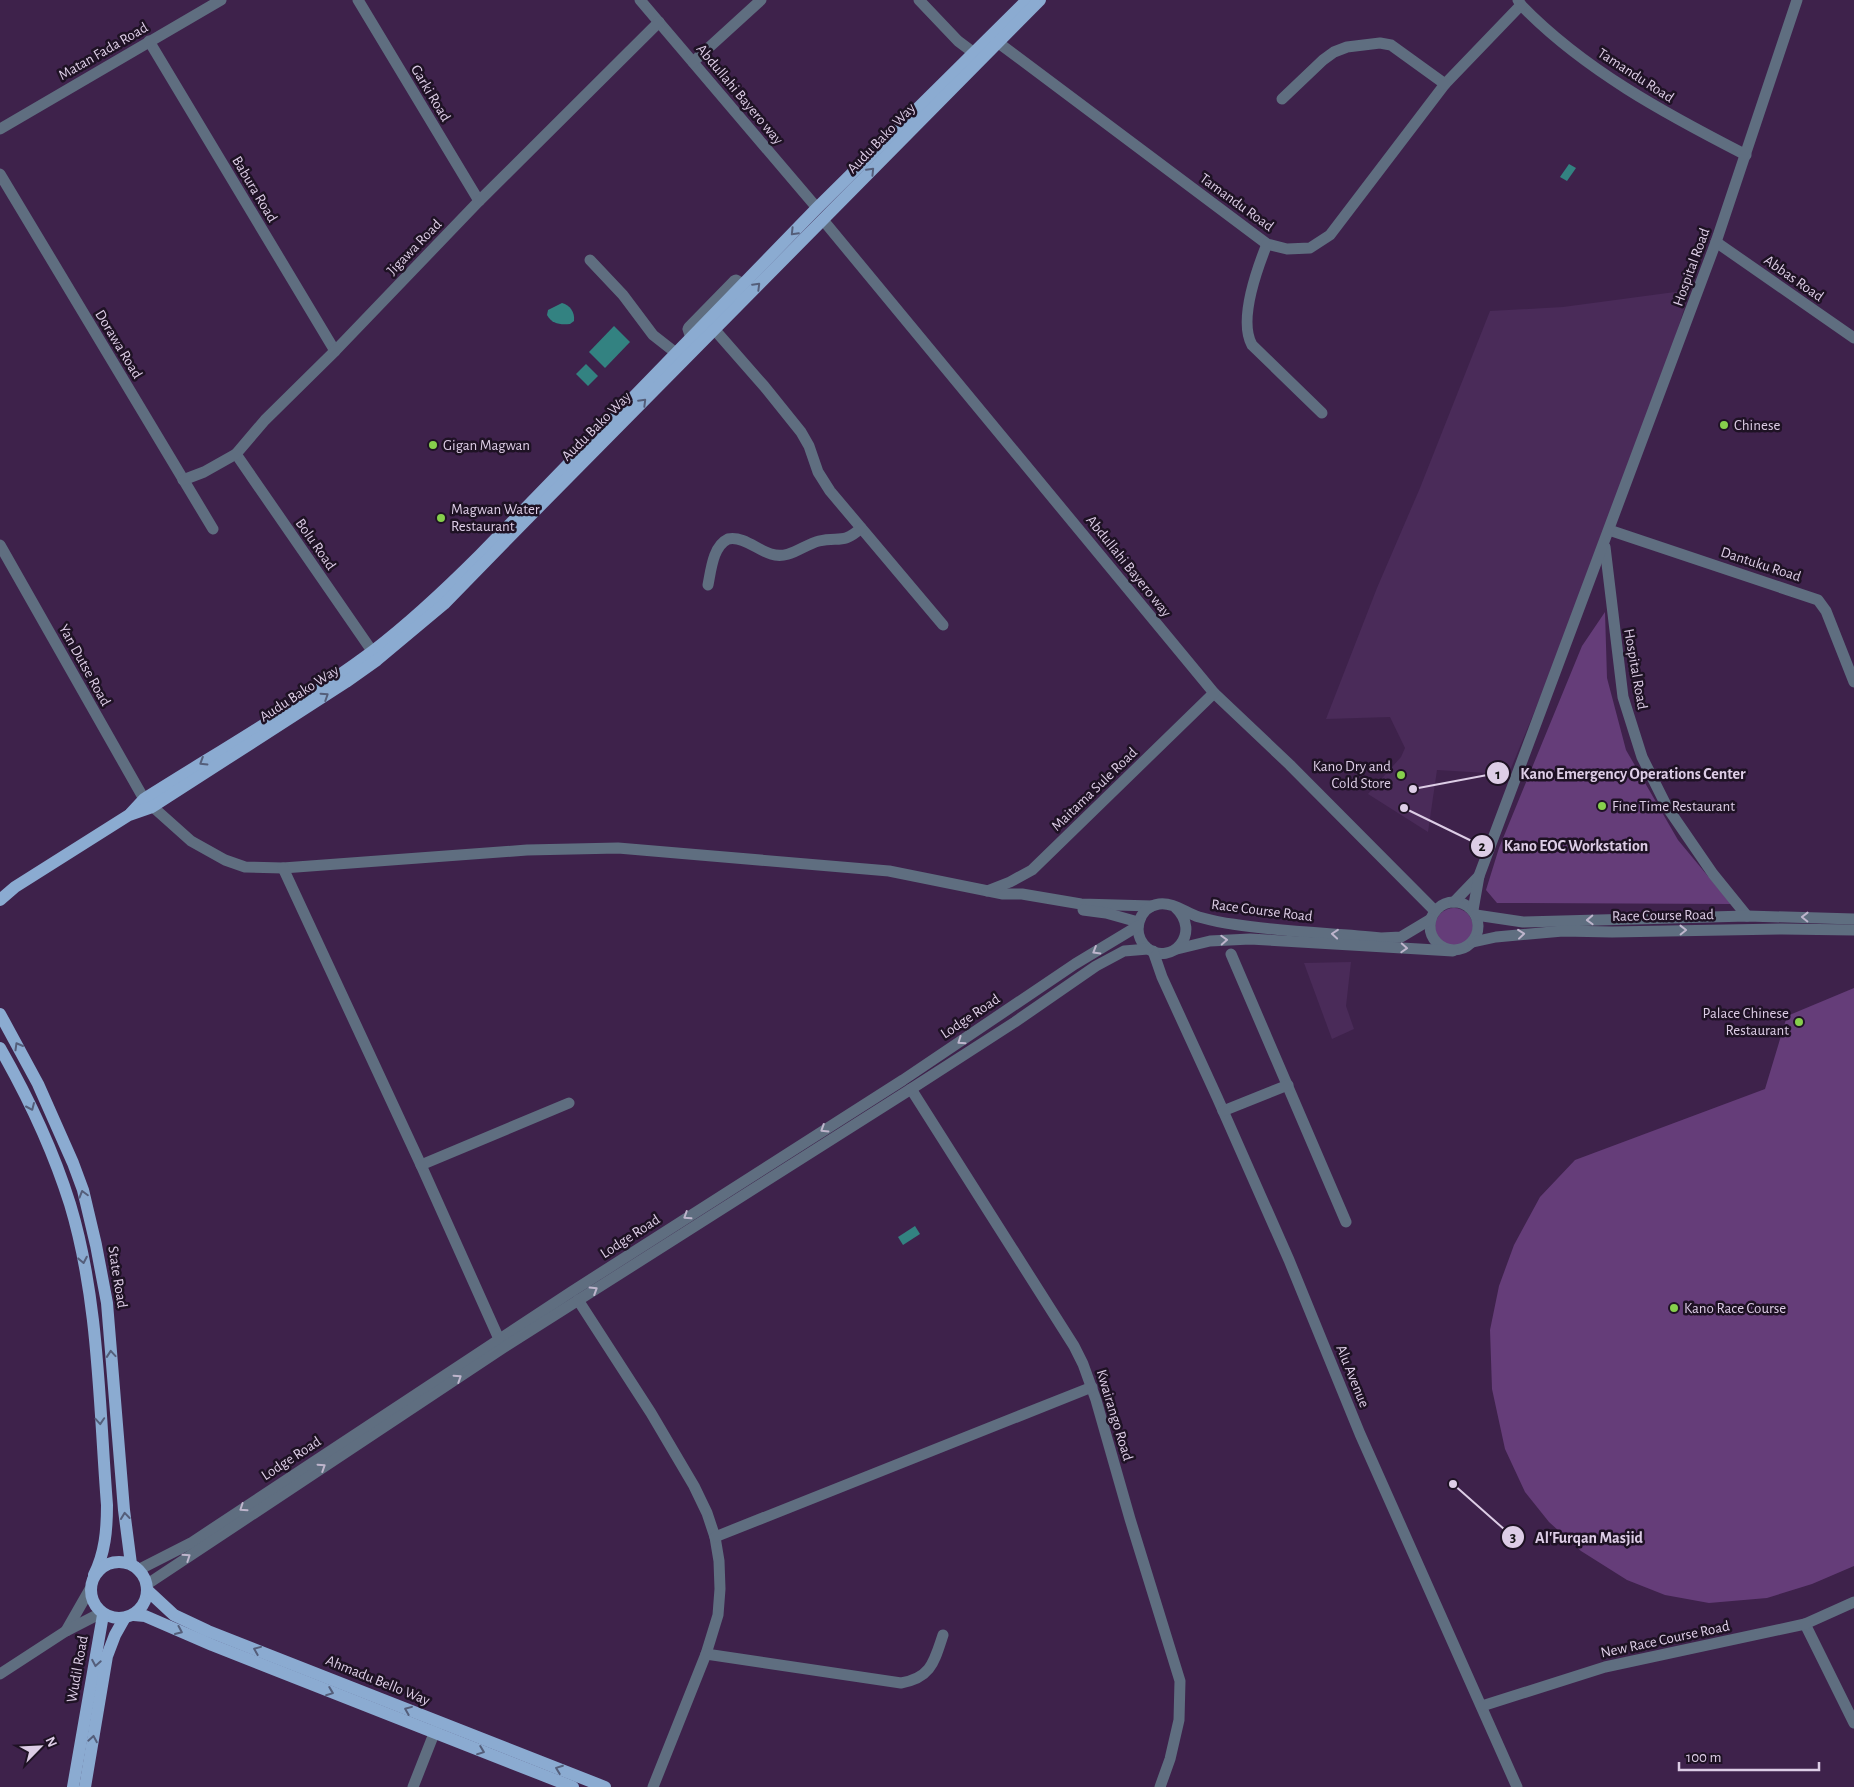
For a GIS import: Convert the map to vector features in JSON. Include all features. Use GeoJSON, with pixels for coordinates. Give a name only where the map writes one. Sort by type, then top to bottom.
{"type":"FeatureCollection","features":[{"type":"Feature","properties":{"kind":"main road","name":"Audu Bako Way"},"geometry":{"type":"LineString","coordinates":[[0,895],[346,682],[425,621],[486,562],[823,220],[994,40],[1027,0]]}},
{"type":"Feature","properties":{"kind":"main road","name":"Audu Bako Way"},"geometry":{"type":"LineString","coordinates":[[148,803],[372,651],[438,597],[818,208],[974,54],[994,40],[1040,0]]}},
{"type":"Feature","properties":{"kind":"main road","name":"Audu Bako Way"},"geometry":{"type":"LineString","coordinates":[[0,900],[15,887]]}},
{"type":"Feature","properties":{"kind":"main road","name":"State Road"},"geometry":{"type":"LineString","coordinates":[[0,1014],[38,1084],[83,1190],[107,1303],[124,1510],[134,1567]]}},
{"type":"Feature","properties":{"kind":"main road"},"geometry":{"type":"LineString","coordinates":[[0,1048],[26,1096],[57,1169],[70,1204],[87,1282],[96,1360],[107,1505],[105,1544],[101,1562],[94,1576],[90,1590],[91,1598],[95,1607],[102,1614],[114,1619],[129,1617],[141,1608],[146,1600],[147,1587],[144,1577],[134,1567],[123,1562],[114,1562],[99,1569],[94,1576]]}},
{"type":"Feature","properties":{"kind":"main road","name":"Ahmadu Bello Way"},"geometry":{"type":"LineString","coordinates":[[147,1587],[174,1615],[364,1699]]}},
{"type":"Feature","properties":{"kind":"main road","name":"Wudil Road"},"geometry":{"type":"LineString","coordinates":[[73,1787],[102,1614]]}},
{"type":"Feature","properties":{"kind":"main road","name":"Ahmadu Bello Way"},"geometry":{"type":"LineString","coordinates":[[129,1617],[145,1616],[212,1645],[605,1787]]}},
{"type":"Feature","properties":{"kind":"main road","name":"Wudil Road"},"geometry":{"type":"LineString","coordinates":[[85,1787],[108,1656],[115,1635],[129,1617]]}},
{"type":"Feature","properties":{"kind":"main road","name":"Ahmadu Bello Way"},"geometry":{"type":"LineString","coordinates":[[437,1727],[573,1787]]}},
{"type":"Feature","properties":{"kind":"street","name":"Matan Fada Road"},"geometry":{"type":"LineString","coordinates":[[0,129],[221,0]]}},
{"type":"Feature","properties":{"kind":"street","name":"Garki Road"},"geometry":{"type":"LineString","coordinates":[[358,0],[478,201]]}},
{"type":"Feature","properties":{"kind":"street","name":"Abdullahi Bayero way"},"geometry":{"type":"LineString","coordinates":[[640,0],[818,208]]}},
{"type":"Feature","properties":{"kind":"street"},"geometry":{"type":"LineString","coordinates":[[693,62],[761,0]]}},
{"type":"Feature","properties":{"kind":"street"},"geometry":{"type":"LineString","coordinates":[[918,0],[958,41],[974,54]]}},
{"type":"Feature","properties":{"kind":"street","name":"Hospital Road"},"geometry":{"type":"LineString","coordinates":[[1454,902],[1479,876],[1716,242],[1797,0]]}},
{"type":"Feature","properties":{"kind":"street","name":"Tamandu Road"},"geometry":{"type":"LineString","coordinates":[[994,40],[1267,244],[1287,248],[1310,248],[1330,235],[1445,84],[1519,3],[1532,17],[1599,71],[1687,126],[1746,155]]}},
{"type":"Feature","properties":{"kind":"street","name":"Jigawa Road"},"geometry":{"type":"LineString","coordinates":[[182,480],[204,472],[236,454],[265,420],[335,352],[478,201],[659,22]]}},
{"type":"Feature","properties":{"kind":"street","name":"Babura Road"},"geometry":{"type":"LineString","coordinates":[[149,41],[335,352]]}},
{"type":"Feature","properties":{"kind":"street"},"geometry":{"type":"LineString","coordinates":[[1282,99],[1334,52],[1347,46],[1380,42],[1391,45],[1445,84]]}},
{"type":"Feature","properties":{"kind":"street","name":"Dorawa Road"},"geometry":{"type":"LineString","coordinates":[[0,174],[213,529]]}},
{"type":"Feature","properties":{"kind":"street","name":"Abdullahi Bayero way"},"geometry":{"type":"LineString","coordinates":[[823,220],[1214,693],[1290,765],[1433,915]]}},
{"type":"Feature","properties":{"kind":"street","name":"Abbas Road"},"geometry":{"type":"LineString","coordinates":[[1716,242],[1854,338]]}},
{"type":"Feature","properties":{"kind":"street"},"geometry":{"type":"LineString","coordinates":[[1267,244],[1254,275],[1248,321],[1248,338],[1252,345],[1322,413]]}},
{"type":"Feature","properties":{"kind":"street"},"geometry":{"type":"LineString","coordinates":[[590,260],[622,295],[652,335],[676,353]]}},
{"type":"Feature","properties":{"kind":"street"},"geometry":{"type":"LineString","coordinates":[[714,329],[801,432],[809,446],[821,478],[944,626]]}},
{"type":"Feature","properties":{"kind":"street","name":"Bolu Road"},"geometry":{"type":"LineString","coordinates":[[236,454],[372,651]]}},
{"type":"Feature","properties":{"kind":"street"},"geometry":{"type":"LineString","coordinates":[[708,585],[712,562],[720,545],[728,539],[740,540],[772,555],[782,556],[817,541],[848,538],[861,528]]}},
{"type":"Feature","properties":{"kind":"street","name":"Dantuku Road"},"geometry":{"type":"LineString","coordinates":[[1609,530],[1818,600],[1826,611],[1854,682]]}},
{"type":"Feature","properties":{"kind":"street","name":"Hospital Road"},"geometry":{"type":"LineString","coordinates":[[1605,543],[1623,697],[1642,757],[1667,807],[1714,874],[1747,916]]}},
{"type":"Feature","properties":{"kind":"street","name":"Yan Dutse Road"},"geometry":{"type":"LineString","coordinates":[[0,545],[148,803],[191,841],[224,860],[245,867],[283,868],[527,850],[618,848],[889,871],[1003,894]]}},
{"type":"Feature","properties":{"kind":"street","name":"Maitama Sule Road"},"geometry":{"type":"LineString","coordinates":[[986,891],[1010,882],[1032,870],[1214,693]]}},
{"type":"Feature","properties":{"kind":"street"},"geometry":{"type":"LineString","coordinates":[[283,868],[421,1165],[499,1339]]}},
{"type":"Feature","properties":{"kind":"street"},"geometry":{"type":"LineString","coordinates":[[1474,913],[1464,904],[1454,902],[1445,904],[1433,915],[1430,928],[1437,944],[1444,949],[1453,951],[1460,950],[1473,942],[1477,935],[1478,926],[1474,913],[1479,876]]}},
{"type":"Feature","properties":{"kind":"street"},"geometry":{"type":"LineString","coordinates":[[1003,894],[1022,894],[1081,904],[1152,906],[1160,904],[1175,907],[1182,914],[1187,932],[1183,942],[1172,951],[1162,977]]}},
{"type":"Feature","properties":{"kind":"street"},"geometry":{"type":"LineString","coordinates":[[1003,894],[1022,900],[1106,913],[1138,924]]}},
{"type":"Feature","properties":{"kind":"street"},"geometry":{"type":"LineString","coordinates":[[1152,906],[1143,913],[1138,924],[1140,939],[1150,950],[1172,951]]}},
{"type":"Feature","properties":{"kind":"street","name":"Race Course Road"},"geometry":{"type":"LineString","coordinates":[[1175,907],[1197,917],[1234,925],[1381,938],[1401,937],[1433,915]]}},
{"type":"Feature","properties":{"kind":"street","name":"Race Course Road"},"geometry":{"type":"LineString","coordinates":[[1474,913],[1523,922],[1747,916],[1854,919]]}},
{"type":"Feature","properties":{"kind":"street","name":"Lodge Road"},"geometry":{"type":"LineString","coordinates":[[134,1567],[191,1543],[499,1339],[903,1080],[1075,964],[1138,924]]}},
{"type":"Feature","properties":{"kind":"street","name":"Race Course Road"},"geometry":{"type":"LineString","coordinates":[[1473,942],[1496,937],[1563,930],[1612,932],[1772,929],[1854,930]]}},
{"type":"Feature","properties":{"kind":"street","name":"Race Course Road"},"geometry":{"type":"LineString","coordinates":[[1172,951],[1210,941],[1250,939],[1453,951]]}},
{"type":"Feature","properties":{"kind":"street","name":"Lodge Road"},"geometry":{"type":"LineString","coordinates":[[147,1587],[503,1348],[911,1090],[1096,966],[1124,951],[1150,950]]}},
{"type":"Feature","properties":{"kind":"street","name":"Alu Avenue"},"geometry":{"type":"LineString","coordinates":[[1150,950],[1289,1260],[1360,1434],[1517,1787]]}},
{"type":"Feature","properties":{"kind":"street"},"geometry":{"type":"LineString","coordinates":[[1231,954],[1346,1222]]}},
{"type":"Feature","properties":{"kind":"street"},"geometry":{"type":"LineString","coordinates":[[1223,1110],[1288,1085]]}},
{"type":"Feature","properties":{"kind":"street","name":"Kwairango Road"},"geometry":{"type":"LineString","coordinates":[[911,1090],[1074,1346],[1092,1387],[1180,1682],[1179,1720],[1170,1759],[1160,1787]]}},
{"type":"Feature","properties":{"kind":"street"},"geometry":{"type":"LineString","coordinates":[[421,1165],[568,1103]]}},
{"type":"Feature","properties":{"kind":"street"},"geometry":{"type":"LineString","coordinates":[[578,1300],[651,1413],[694,1486],[707,1513],[715,1537],[719,1561],[720,1589],[718,1615],[706,1654],[653,1787]]}},
{"type":"Feature","properties":{"kind":"street"},"geometry":{"type":"LineString","coordinates":[[715,1537],[1092,1387]]}},
{"type":"Feature","properties":{"kind":"street"},"geometry":{"type":"LineString","coordinates":[[66,1631],[90,1590]]}},
{"type":"Feature","properties":{"kind":"street","name":"New Race Course Road"},"geometry":{"type":"LineString","coordinates":[[1482,1706],[1605,1667],[1805,1624],[1854,1602]]}},
{"type":"Feature","properties":{"kind":"street"},"geometry":{"type":"LineString","coordinates":[[0,1674],[66,1631],[102,1614]]}},
{"type":"Feature","properties":{"kind":"street"},"geometry":{"type":"LineString","coordinates":[[1805,1624],[1854,1723]]}},
{"type":"Feature","properties":{"kind":"street"},"geometry":{"type":"LineString","coordinates":[[706,1654],[901,1683],[914,1681],[927,1673],[936,1656],[943,1635]]}},
{"type":"Feature","properties":{"kind":"street"},"geometry":{"type":"LineString","coordinates":[[414,1787],[437,1727]]}},
{"type":"Feature","properties":{"kind":"shaded area"},"geometry":{"type":"Polygon","coordinates":[[[1569,164],[1576,168],[1567,181],[1560,177],[1569,164]]]}},
{"type":"Feature","properties":{"kind":"shaded area"},"geometry":{"type":"Polygon","coordinates":[[[1690,290],[1668,360],[1555,662],[1504,785],[1487,773],[1437,770],[1428,832],[1368,794],[1401,757],[1405,748],[1390,717],[1326,719],[1377,588],[1420,488],[1490,311],[1563,307],[1690,290]]]}},
{"type":"Feature","properties":{"kind":"shaded area"},"geometry":{"type":"Polygon","coordinates":[[[562,303],[567,305],[573,312],[574,321],[570,324],[557,323],[547,315],[548,310],[562,303]]]}},
{"type":"Feature","properties":{"kind":"shaded area"},"geometry":{"type":"Polygon","coordinates":[[[614,326],[630,342],[605,368],[589,352],[614,326]]]}},
{"type":"Feature","properties":{"kind":"shaded area"},"geometry":{"type":"Polygon","coordinates":[[[586,364],[598,376],[588,386],[576,374],[586,364]]]}},
{"type":"Feature","properties":{"kind":"shaded area"},"geometry":{"type":"Polygon","coordinates":[[[1605,612],[1607,678],[1626,750],[1678,840],[1731,904],[1497,903],[1486,890],[1499,848],[1582,646],[1605,612]]]}},
{"type":"Feature","properties":{"kind":"shaded area"},"geometry":{"type":"Polygon","coordinates":[[[1454,908],[1467,914],[1473,927],[1467,940],[1454,946],[1441,940],[1435,927],[1441,914],[1454,908]]]}},
{"type":"Feature","properties":{"kind":"shaded area"},"geometry":{"type":"Polygon","coordinates":[[[1351,962],[1346,1006],[1354,1029],[1332,1039],[1304,963],[1351,962]]]}},
{"type":"Feature","properties":{"kind":"shaded area","name":"Kano Race Course"},"geometry":{"type":"Polygon","coordinates":[[[1854,988],[1854,1566],[1812,1584],[1767,1598],[1709,1603],[1665,1595],[1627,1580],[1581,1551],[1549,1522],[1525,1492],[1505,1449],[1492,1389],[1490,1330],[1499,1286],[1514,1245],[1540,1197],[1575,1160],[1765,1089],[1787,1016],[1854,988]]]}},
{"type":"Feature","properties":{"kind":"shaded area"},"geometry":{"type":"Polygon","coordinates":[[[915,1226],[920,1234],[903,1245],[898,1237],[915,1226]]]}},
{"type":"Feature","properties":{"kind":"place","name":"Chinese"},"geometry":{"type":"Point","coordinates":[1724,425]}},
{"type":"Feature","properties":{"kind":"place","name":"Gigan Magwan"},"geometry":{"type":"Point","coordinates":[433,445]}},
{"type":"Feature","properties":{"kind":"place","name":"Magwan Water Restaurant"},"geometry":{"type":"Point","coordinates":[441,518]}},
{"type":"Feature","properties":{"kind":"place","name":"Kano Dry and Cold Store"},"geometry":{"type":"Point","coordinates":[1401,775]}},
{"type":"Feature","properties":{"kind":"place","name":"Kano Emergency Operations Center"},"geometry":{"type":"Point","coordinates":[1413,789]}},
{"type":"Feature","properties":{"kind":"place","name":"Fine Time Restaurant"},"geometry":{"type":"Point","coordinates":[1602,806]}},
{"type":"Feature","properties":{"kind":"place","name":"Kano EOC Workstation"},"geometry":{"type":"Point","coordinates":[1404,808]}},
{"type":"Feature","properties":{"kind":"place","name":"Palace Chinese Restaurant"},"geometry":{"type":"Point","coordinates":[1799,1022]}},
{"type":"Feature","properties":{"kind":"place","name":"Kano Race Course"},"geometry":{"type":"Point","coordinates":[1674,1308]}},
{"type":"Feature","properties":{"kind":"place","name":"Al'Furqan Masjid"},"geometry":{"type":"Point","coordinates":[1453,1484]}}]}
